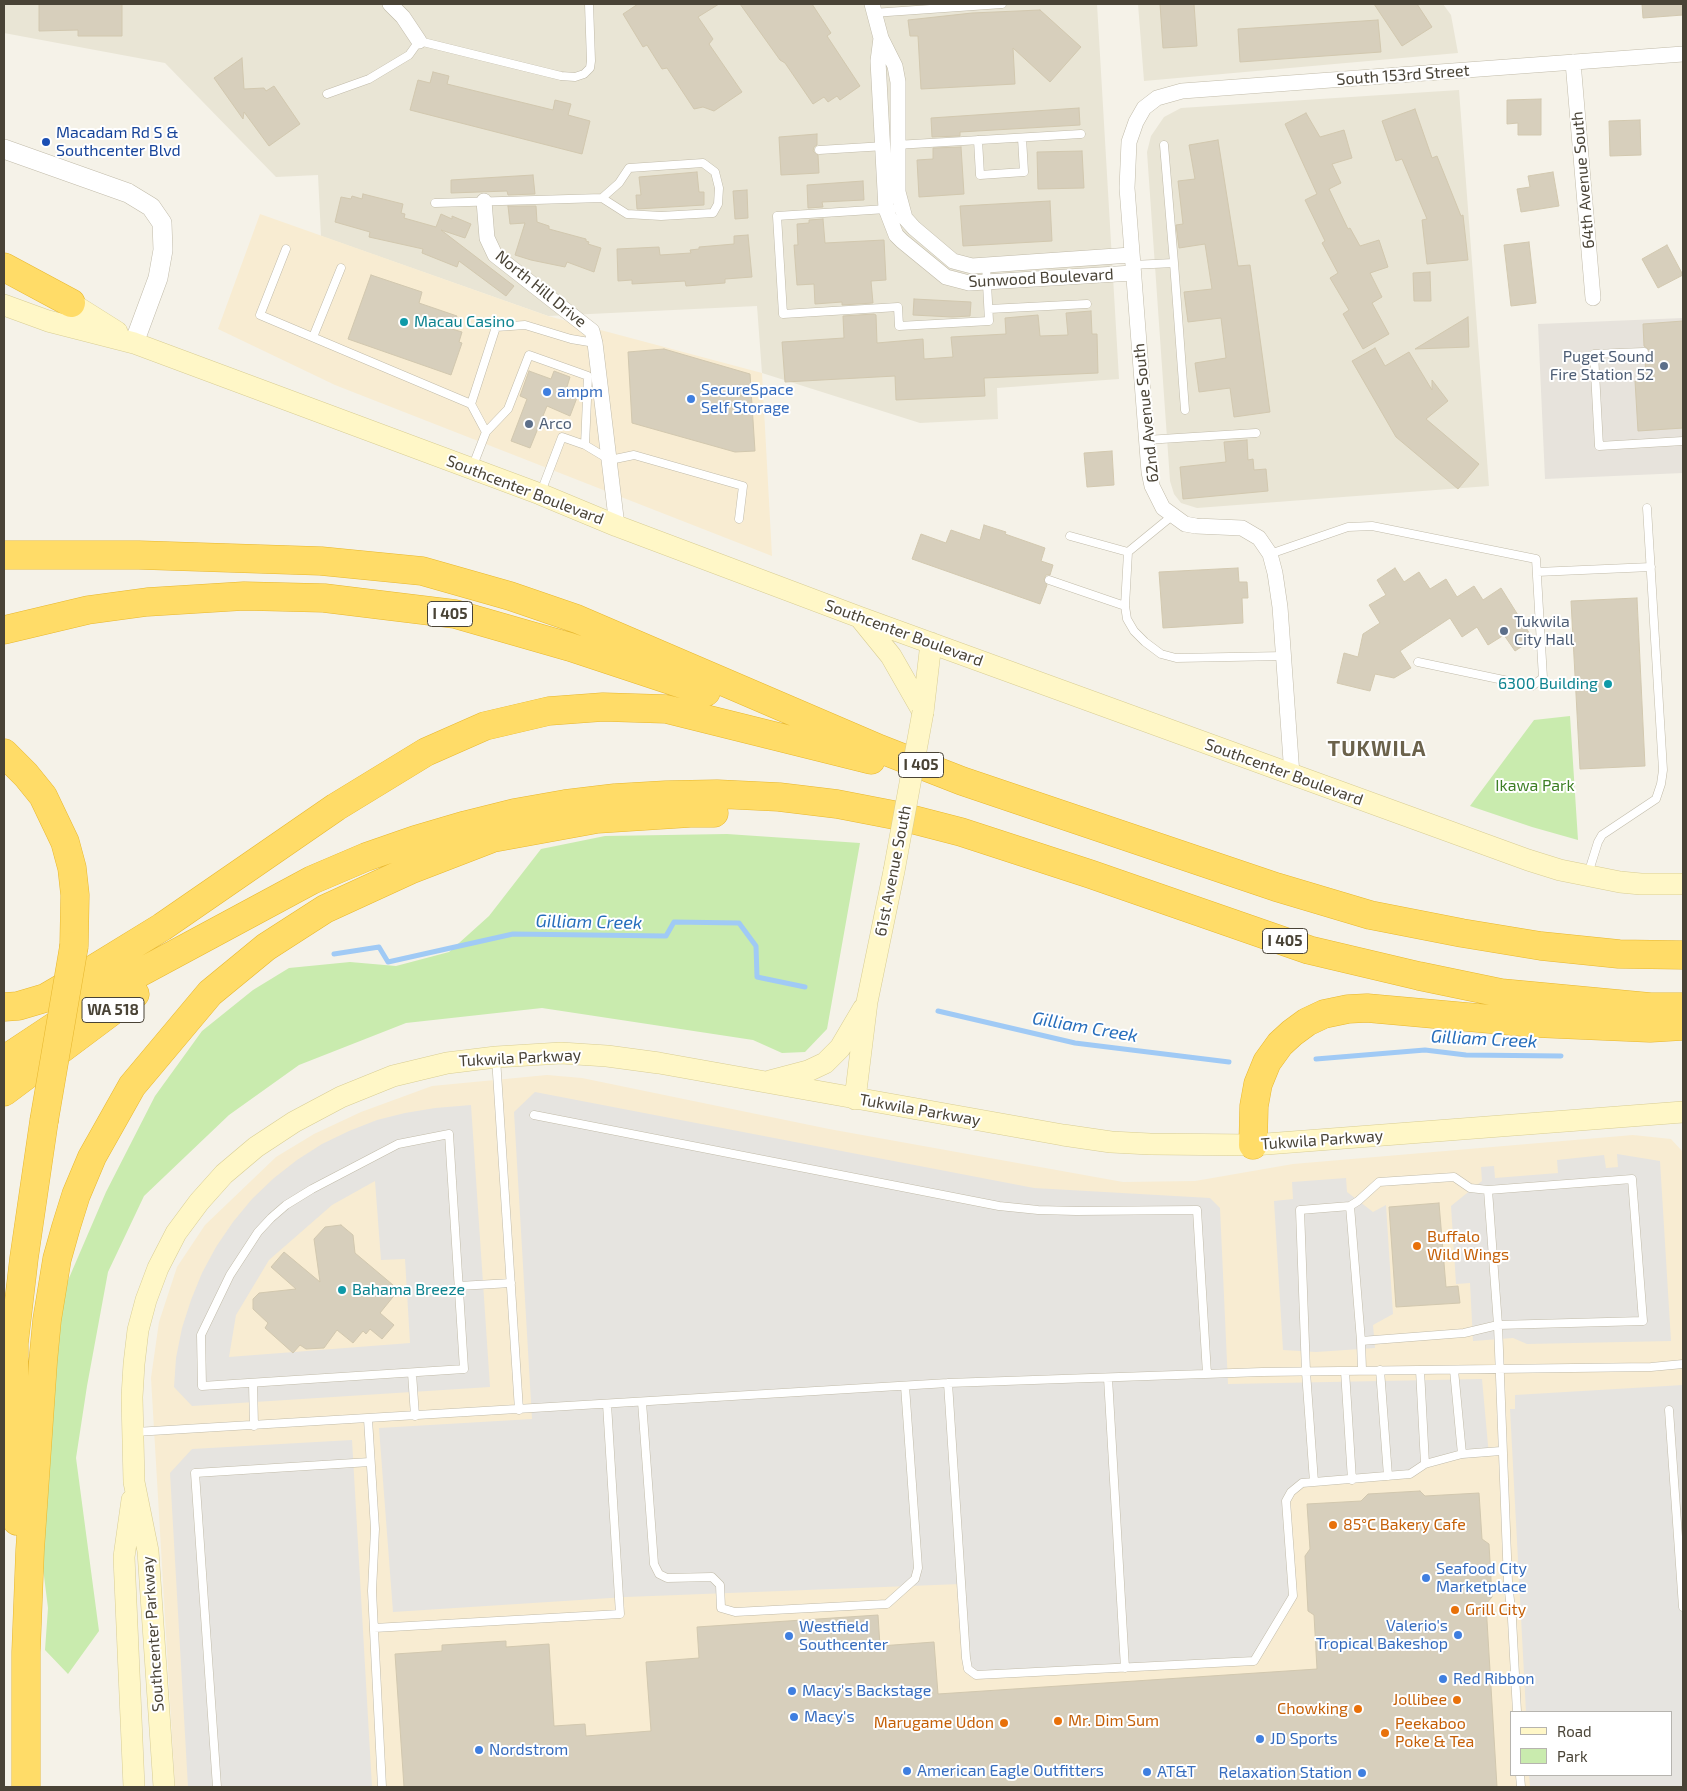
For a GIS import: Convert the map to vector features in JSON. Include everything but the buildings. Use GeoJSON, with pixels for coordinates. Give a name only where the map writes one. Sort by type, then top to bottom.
{"type":"FeatureCollection","features":[{"type":"Feature","properties":{"kind":"highway"},"geometry":{"type":"LineString","coordinates":[[4,267],[71,303]]}},
{"type":"Feature","properties":{"kind":"highway"},"geometry":{"type":"LineString","coordinates":[[4,540],[139,555]]}},
{"type":"Feature","properties":{"kind":"highway"},"geometry":{"type":"LineString","coordinates":[[4,555],[139,555],[321,561],[422,571],[510,596],[577,619],[880,750]]}},
{"type":"Feature","properties":{"kind":"highway","name":"I 405"},"geometry":{"type":"LineString","coordinates":[[4,630],[88,610],[147,602],[244,596],[324,598],[455,614],[570,647],[880,750],[962,781],[1276,887],[1370,915],[1541,946],[1619,954],[1683,955]]}},
{"type":"Feature","properties":{"kind":"highway"},"geometry":{"type":"LineString","coordinates":[[4,1007],[18,1006],[45,998],[162,928],[336,807],[426,752],[494,723],[549,711],[603,707],[666,709],[962,781]]}},
{"type":"Feature","properties":{"kind":"highway"},"geometry":{"type":"LineString","coordinates":[[4,753],[26,775],[42,796],[65,842],[72,868],[75,895],[74,946],[44,1121],[14,1343],[14,1474],[19,1548],[25,1787]]}},
{"type":"Feature","properties":{"kind":"highway","name":"I 405"},"geometry":{"type":"LineString","coordinates":[[223,929],[312,880],[366,857],[415,840],[514,813],[565,804],[632,797],[717,794],[779,797],[837,804],[899,816],[961,832],[1090,874],[1309,950],[1419,976],[1501,993],[1650,1007],[1683,1007]]}},
{"type":"Feature","properties":{"kind":"highway"},"geometry":{"type":"LineString","coordinates":[[25,1787],[26,1652],[30,1541],[47,1320],[57,1259],[76,1195],[92,1157],[112,1120],[132,1086],[210,993],[266,947],[325,909],[410,870],[493,838],[597,819],[690,813],[899,816]]}},
{"type":"Feature","properties":{"kind":"highway"},"geometry":{"type":"LineString","coordinates":[[4,1060],[117,985],[223,929]]}},
{"type":"Feature","properties":{"kind":"highway","name":"WA 518"},"geometry":{"type":"LineString","coordinates":[[4,1092],[223,929]]}},
{"type":"Feature","properties":{"kind":"highway"},"geometry":{"type":"LineString","coordinates":[[1253,1145],[1254,1106],[1258,1084],[1266,1062],[1280,1044],[1292,1033],[1307,1022],[1324,1014],[1348,1009],[1368,1008],[1534,1023],[1650,1028],[1683,1026]]}},
{"type":"Feature","properties":{"kind":"main road","name":"Southcenter Boulevard"},"geometry":{"type":"LineString","coordinates":[[4,281],[71,303],[134,343]]}},
{"type":"Feature","properties":{"kind":"main road","name":"Southcenter Boulevard"},"geometry":{"type":"LineString","coordinates":[[4,305],[48,320],[134,343],[540,494],[617,526],[859,617],[1528,860],[1587,876],[1641,884],[1683,884]]}},
{"type":"Feature","properties":{"kind":"main road"},"geometry":{"type":"LineString","coordinates":[[859,617],[891,656],[922,712]]}},
{"type":"Feature","properties":{"kind":"main road","name":"61st Avenue South"},"geometry":{"type":"LineString","coordinates":[[855,1099],[867,1002],[894,871],[922,712],[931,643]]}},
{"type":"Feature","properties":{"kind":"main road"},"geometry":{"type":"LineString","coordinates":[[764,1083],[808,1071],[825,1063],[840,1048],[867,1002]]}},
{"type":"Feature","properties":{"kind":"main road","name":"Tukwila Parkway"},"geometry":{"type":"LineString","coordinates":[[199,1202],[224,1174],[256,1147],[294,1122],[341,1097],[394,1076],[447,1063],[496,1057],[561,1053],[606,1056],[659,1063],[855,1099],[1110,1142],[1253,1145],[1683,1112]]}},
{"type":"Feature","properties":{"kind":"main road","name":"Southcenter Parkway"},"geometry":{"type":"LineString","coordinates":[[164,1787],[148,1551],[134,1482],[132,1432],[134,1364],[138,1330],[146,1300],[158,1268],[176,1233],[199,1202]]}},
{"type":"Feature","properties":{"kind":"main road","name":"Southcenter Parkway"},"geometry":{"type":"LineString","coordinates":[[134,1482],[124,1557],[134,1787]]}},
{"type":"Feature","properties":{"kind":"street"},"geometry":{"type":"LineString","coordinates":[[390,4],[403,17],[419,41]]}},
{"type":"Feature","properties":{"kind":"street","name":"Sunwood Boulevard"},"geometry":{"type":"LineString","coordinates":[[873,8],[881,38],[895,66],[898,82],[898,192],[905,218],[914,228],[953,261],[972,266],[1132,264]]}},
{"type":"Feature","properties":{"kind":"street","name":"Sunwood Boulevard"},"geometry":{"type":"LineString","coordinates":[[881,38],[878,60],[886,209],[896,235],[946,277],[970,283],[1132,264]]}},
{"type":"Feature","properties":{"kind":"street","name":"South 153rd Street"},"geometry":{"type":"LineString","coordinates":[[1136,122],[1144,108],[1157,98],[1182,91],[1683,54]]}},
{"type":"Feature","properties":{"kind":"street","name":"64th Avenue South"},"geometry":{"type":"LineString","coordinates":[[1573,62],[1593,298]]}},
{"type":"Feature","properties":{"kind":"street","name":"62nd Avenue South"},"geometry":{"type":"LineString","coordinates":[[1136,122],[1129,142],[1127,188],[1146,440],[1152,486],[1163,508],[1185,524],[1242,528],[1259,538],[1270,554],[1277,586],[1284,656],[1292,775]]}},
{"type":"Feature","properties":{"kind":"street"},"geometry":{"type":"LineString","coordinates":[[4,149],[128,193],[151,207],[162,223],[163,250],[158,278],[134,343]]}},
{"type":"Feature","properties":{"kind":"street","name":"North Hill Drive"},"geometry":{"type":"LineString","coordinates":[[484,201],[487,238],[495,256],[592,331],[617,526]]}},
{"type":"Feature","properties":{"kind":"lane"},"geometry":{"type":"LineString","coordinates":[[327,94],[369,79],[410,55],[419,41],[561,76],[575,77],[584,74],[590,68],[589,4]]}},
{"type":"Feature","properties":{"kind":"lane"},"geometry":{"type":"LineString","coordinates":[[873,8],[1002,4]]}},
{"type":"Feature","properties":{"kind":"lane"},"geometry":{"type":"LineString","coordinates":[[819,150],[1081,134]]}},
{"type":"Feature","properties":{"kind":"lane"},"geometry":{"type":"LineString","coordinates":[[978,140],[980,175],[1024,172],[1022,138]]}},
{"type":"Feature","properties":{"kind":"lane"},"geometry":{"type":"LineString","coordinates":[[1164,145],[1185,410]]}},
{"type":"Feature","properties":{"kind":"lane"},"geometry":{"type":"LineString","coordinates":[[435,203],[602,198],[627,214],[661,216],[712,214],[718,204],[719,188],[715,172],[703,163],[629,168],[620,183],[602,198]]}},
{"type":"Feature","properties":{"kind":"lane"},"geometry":{"type":"LineString","coordinates":[[902,208],[777,216],[783,314],[898,307],[899,326],[989,321],[986,265]]}},
{"type":"Feature","properties":{"kind":"lane"},"geometry":{"type":"LineString","coordinates":[[286,249],[260,315],[471,404],[486,432]]}},
{"type":"Feature","properties":{"kind":"lane"},"geometry":{"type":"LineString","coordinates":[[1132,264],[1174,262]]}},
{"type":"Feature","properties":{"kind":"lane"},"geometry":{"type":"LineString","coordinates":[[313,337],[341,268]]}},
{"type":"Feature","properties":{"kind":"lane"},"geometry":{"type":"LineString","coordinates":[[988,309],[1087,304]]}},
{"type":"Feature","properties":{"kind":"lane"},"geometry":{"type":"LineString","coordinates":[[471,404],[496,327],[525,325],[571,339],[595,343]]}},
{"type":"Feature","properties":{"kind":"lane"},"geometry":{"type":"LineString","coordinates":[[1644,352],[1594,354],[1599,446],[1683,441]]}},
{"type":"Feature","properties":{"kind":"lane"},"geometry":{"type":"LineString","coordinates":[[472,469],[486,432],[508,409],[529,355],[588,376],[585,445]]}},
{"type":"Feature","properties":{"kind":"lane"},"geometry":{"type":"LineString","coordinates":[[1146,440],[1256,434]]}},
{"type":"Feature","properties":{"kind":"lane"},"geometry":{"type":"LineString","coordinates":[[540,494],[562,437],[585,445],[610,460],[634,454],[743,486],[739,519]]}},
{"type":"Feature","properties":{"kind":"lane"},"geometry":{"type":"LineString","coordinates":[[1587,876],[1598,842],[1602,836],[1656,799],[1664,770],[1647,508]]}},
{"type":"Feature","properties":{"kind":"lane"},"geometry":{"type":"LineString","coordinates":[[1172,516],[1128,552],[1125,606],[1127,619],[1134,631],[1161,654],[1176,658],[1284,656]]}},
{"type":"Feature","properties":{"kind":"lane"},"geometry":{"type":"LineString","coordinates":[[1270,554],[1348,527],[1372,526],[1536,559],[1543,678],[1532,686],[1418,662]]}},
{"type":"Feature","properties":{"kind":"lane"},"geometry":{"type":"LineString","coordinates":[[1070,536],[1128,552]]}},
{"type":"Feature","properties":{"kind":"lane"},"geometry":{"type":"LineString","coordinates":[[1537,572],[1651,567]]}},
{"type":"Feature","properties":{"kind":"lane"},"geometry":{"type":"LineString","coordinates":[[1049,580],[1125,606]]}},
{"type":"Feature","properties":{"kind":"lane"},"geometry":{"type":"LineString","coordinates":[[496,1057],[519,1410]]}},
{"type":"Feature","properties":{"kind":"lane"},"geometry":{"type":"LineString","coordinates":[[534,1115],[999,1206],[1057,1211],[1197,1210],[1207,1374]]}},
{"type":"Feature","properties":{"kind":"lane"},"geometry":{"type":"LineString","coordinates":[[449,1134],[458,1286],[464,1369],[202,1386],[201,1334],[230,1274],[258,1232],[286,1205],[312,1189],[398,1144],[449,1134]]}},
{"type":"Feature","properties":{"kind":"lane"},"geometry":{"type":"LineString","coordinates":[[1314,1482],[1306,1372],[1300,1210],[1350,1206],[1379,1182],[1454,1177],[1470,1188],[1488,1190],[1632,1179],[1643,1321],[1498,1325],[1464,1333],[1361,1341]]}},
{"type":"Feature","properties":{"kind":"lane"},"geometry":{"type":"LineString","coordinates":[[1488,1190],[1498,1325],[1501,1451],[1517,1711]]}},
{"type":"Feature","properties":{"kind":"lane"},"geometry":{"type":"LineString","coordinates":[[1350,1206],[1362,1370]]}},
{"type":"Feature","properties":{"kind":"lane"},"geometry":{"type":"LineString","coordinates":[[458,1286],[511,1283]]}},
{"type":"Feature","properties":{"kind":"lane"},"geometry":{"type":"LineString","coordinates":[[132,1432],[948,1383],[1207,1374],[1362,1370],[1651,1367],[1683,1364]]}},
{"type":"Feature","properties":{"kind":"lane"},"geometry":{"type":"LineString","coordinates":[[1380,1370],[1388,1476]]}},
{"type":"Feature","properties":{"kind":"lane"},"geometry":{"type":"LineString","coordinates":[[1420,1370],[1425,1464]]}},
{"type":"Feature","properties":{"kind":"lane"},"geometry":{"type":"LineString","coordinates":[[1454,1370],[1462,1454]]}},
{"type":"Feature","properties":{"kind":"lane"},"geometry":{"type":"LineString","coordinates":[[1345,1371],[1352,1480]]}},
{"type":"Feature","properties":{"kind":"lane"},"geometry":{"type":"LineString","coordinates":[[412,1373],[415,1416]]}},
{"type":"Feature","properties":{"kind":"lane"},"geometry":{"type":"LineString","coordinates":[[1108,1378],[1125,1668]]}},
{"type":"Feature","properties":{"kind":"lane"},"geometry":{"type":"LineString","coordinates":[[253,1382],[254,1426]]}},
{"type":"Feature","properties":{"kind":"lane"},"geometry":{"type":"LineString","coordinates":[[948,1383],[966,1658],[968,1669],[976,1675],[1254,1661],[1293,1596],[1286,1501],[1291,1492],[1302,1483],[1410,1474],[1425,1464],[1462,1454],[1501,1451]]}},
{"type":"Feature","properties":{"kind":"lane"},"geometry":{"type":"LineString","coordinates":[[642,1402],[654,1564],[659,1574],[667,1578],[712,1577],[720,1585],[722,1608],[735,1612],[878,1605],[887,1604],[901,1592],[915,1579],[918,1568],[905,1386]]}},
{"type":"Feature","properties":{"kind":"lane"},"geometry":{"type":"LineString","coordinates":[[374,1628],[620,1614],[607,1404]]}},
{"type":"Feature","properties":{"kind":"lane"},"geometry":{"type":"LineString","coordinates":[[1669,1410],[1683,1607]]}},
{"type":"Feature","properties":{"kind":"lane"},"geometry":{"type":"LineString","coordinates":[[368,1419],[375,1528],[372,1591],[382,1787]]}},
{"type":"Feature","properties":{"kind":"lane"},"geometry":{"type":"LineString","coordinates":[[217,1787],[195,1473],[370,1462]]}},
{"type":"Feature","properties":{"kind":"shaded area"},"geometry":{"type":"Polygon","coordinates":[[[4,4],[1097,4],[1119,379],[997,388],[998,419],[920,423],[762,373],[757,306],[548,316],[321,236],[318,175],[276,177],[165,63],[4,33],[4,4]]]}},
{"type":"Feature","properties":{"kind":"shaded area"},"geometry":{"type":"Polygon","coordinates":[[[1138,4],[1443,4],[1451,15],[1458,53],[1144,81],[1138,4]]]}},
{"type":"Feature","properties":{"kind":"shaded area"},"geometry":{"type":"Polygon","coordinates":[[[1459,90],[1489,486],[1197,508],[1181,503],[1174,494],[1170,481],[1147,152],[1151,136],[1164,117],[1181,108],[1459,90]]]}},
{"type":"Feature","properties":{"kind":"shaded area"},"geometry":{"type":"Polygon","coordinates":[[[260,214],[548,316],[762,373],[772,556],[335,385],[218,329],[260,214]]]}},
{"type":"Feature","properties":{"kind":"shaded area"},"geometry":{"type":"Polygon","coordinates":[[[1683,318],[1683,473],[1545,479],[1538,324],[1683,318]]]}},
{"type":"Feature","properties":{"kind":"shaded area","name":"Westfield Southcenter"},"geometry":{"type":"Polygon","coordinates":[[[547,1075],[582,1078],[829,1129],[1123,1182],[1195,1181],[1293,1164],[1633,1135],[1671,1139],[1683,1152],[1683,1787],[175,1787],[151,1378],[159,1322],[177,1267],[205,1225],[276,1157],[314,1134],[361,1112],[432,1086],[547,1075]]]}},
{"type":"Feature","properties":{"kind":"shaded area"},"geometry":{"type":"Polygon","coordinates":[[[535,1092],[1034,1188],[1210,1198],[1220,1208],[1228,1384],[1482,1379],[1489,1456],[1439,1461],[1410,1474],[1301,1483],[1286,1501],[1293,1596],[1254,1661],[976,1675],[968,1669],[961,1584],[626,1597],[393,1612],[379,1428],[532,1419],[514,1112],[535,1092]]]}},
{"type":"Feature","properties":{"kind":"shaded area"},"geometry":{"type":"Polygon","coordinates":[[[471,1105],[490,1387],[192,1406],[174,1387],[176,1358],[182,1328],[202,1273],[216,1247],[233,1222],[252,1199],[274,1178],[322,1144],[377,1120],[435,1108],[471,1105]],[[375,1181],[332,1205],[269,1260],[236,1315],[229,1357],[410,1343],[405,1259],[381,1260],[375,1181]]]}},
{"type":"Feature","properties":{"kind":"shaded area"},"geometry":{"type":"Polygon","coordinates":[[[1617,1154],[1660,1161],[1671,1341],[1527,1344],[1513,1338],[1473,1341],[1470,1283],[1456,1284],[1451,1206],[1482,1181],[1481,1167],[1494,1166],[1495,1178],[1558,1173],[1557,1160],[1604,1155],[1606,1168],[1618,1167],[1617,1154]]]}},
{"type":"Feature","properties":{"kind":"shaded area"},"geometry":{"type":"Polygon","coordinates":[[[1346,1178],[1347,1192],[1373,1212],[1386,1205],[1393,1314],[1373,1325],[1375,1348],[1316,1352],[1283,1350],[1274,1201],[1293,1199],[1292,1182],[1346,1178]]]}},
{"type":"Feature","properties":{"kind":"shaded area"},"geometry":{"type":"Polygon","coordinates":[[[1683,1385],[1683,1787],[1530,1787],[1529,1776],[1672,1776],[1672,1711],[1526,1711],[1510,1409],[1515,1409],[1515,1395],[1683,1385]]]}},
{"type":"Feature","properties":{"kind":"shaded area"},"geometry":{"type":"Polygon","coordinates":[[[352,1440],[372,1787],[188,1787],[170,1473],[192,1449],[352,1440]]]}},
{"type":"Feature","properties":{"kind":"green space","name":"Ikawa Park"},"geometry":{"type":"Polygon","coordinates":[[[1570,716],[1578,840],[1470,806],[1534,720],[1570,716]]]}},
{"type":"Feature","properties":{"kind":"green space"},"geometry":{"type":"Polygon","coordinates":[[[727,834],[860,843],[827,1029],[805,1052],[782,1053],[753,1040],[542,1008],[406,1023],[299,1065],[229,1115],[144,1196],[108,1272],[87,1386],[76,1458],[99,1631],[68,1674],[45,1650],[48,1608],[42,1560],[46,1415],[66,1285],[106,1192],[155,1096],[202,1031],[253,990],[289,968],[350,962],[396,966],[449,952],[489,916],[541,849],[605,836],[727,834]]]}},
{"type":"Feature","properties":{"kind":"waterway","name":"Gilliam Creek"},"geometry":{"type":"LineString","coordinates":[[334,954],[379,947],[388,962],[513,934],[666,936],[674,922],[739,923],[756,946],[757,977],[805,987]]}},
{"type":"Feature","properties":{"kind":"waterway","name":"Gilliam Creek"},"geometry":{"type":"LineString","coordinates":[[938,1011],[1075,1043],[1229,1062]]}},
{"type":"Feature","properties":{"kind":"waterway","name":"Gilliam Creek"},"geometry":{"type":"LineString","coordinates":[[1316,1059],[1425,1050],[1466,1055],[1561,1056]]}},
{"type":"Feature","properties":{"kind":"place","name":"Macadam Rd S & Southcenter Blvd"},"geometry":{"type":"Point","coordinates":[46,142]}},
{"type":"Feature","properties":{"kind":"place","name":"Macau Casino"},"geometry":{"type":"Point","coordinates":[404,322]}},
{"type":"Feature","properties":{"kind":"place","name":"Puget Sound Fire Station 52"},"geometry":{"type":"Point","coordinates":[1664,366]}},
{"type":"Feature","properties":{"kind":"place","name":"ampm"},"geometry":{"type":"Point","coordinates":[547,392]}},
{"type":"Feature","properties":{"kind":"place","name":"SecureSpace Self Storage"},"geometry":{"type":"Point","coordinates":[691,399]}},
{"type":"Feature","properties":{"kind":"place","name":"Arco"},"geometry":{"type":"Point","coordinates":[529,424]}},
{"type":"Feature","properties":{"kind":"place","name":"Tukwila City Hall"},"geometry":{"type":"Point","coordinates":[1504,631]}},
{"type":"Feature","properties":{"kind":"place","name":"6300 Building"},"geometry":{"type":"Point","coordinates":[1608,684]}},
{"type":"Feature","properties":{"kind":"place","name":"Buffalo Wild Wings"},"geometry":{"type":"Point","coordinates":[1417,1246]}},
{"type":"Feature","properties":{"kind":"place","name":"Bahama Breeze"},"geometry":{"type":"Point","coordinates":[342,1290]}},
{"type":"Feature","properties":{"kind":"place","name":"85°C Bakery Cafe"},"geometry":{"type":"Point","coordinates":[1333,1525]}},
{"type":"Feature","properties":{"kind":"place","name":"Seafood City Marketplace"},"geometry":{"type":"Point","coordinates":[1426,1578]}},
{"type":"Feature","properties":{"kind":"place","name":"Grill City"},"geometry":{"type":"Point","coordinates":[1455,1610]}},
{"type":"Feature","properties":{"kind":"place","name":"Valerio's Tropical Bakeshop"},"geometry":{"type":"Point","coordinates":[1458,1635]}},
{"type":"Feature","properties":{"kind":"place","name":"Westfield Southcenter"},"geometry":{"type":"Point","coordinates":[789,1636]}},
{"type":"Feature","properties":{"kind":"place","name":"Red Ribbon"},"geometry":{"type":"Point","coordinates":[1443,1679]}},
{"type":"Feature","properties":{"kind":"place","name":"Macy's Backstage"},"geometry":{"type":"Point","coordinates":[792,1691]}},
{"type":"Feature","properties":{"kind":"place","name":"Jollibee"},"geometry":{"type":"Point","coordinates":[1457,1700]}},
{"type":"Feature","properties":{"kind":"place","name":"Chowking"},"geometry":{"type":"Point","coordinates":[1358,1709]}},
{"type":"Feature","properties":{"kind":"place","name":"Macy's"},"geometry":{"type":"Point","coordinates":[794,1717]}},
{"type":"Feature","properties":{"kind":"place","name":"Mr. Dim Sum"},"geometry":{"type":"Point","coordinates":[1058,1721]}},
{"type":"Feature","properties":{"kind":"place","name":"Marugame Udon"},"geometry":{"type":"Point","coordinates":[1004,1723]}},
{"type":"Feature","properties":{"kind":"place","name":"Peekaboo Poke & Tea"},"geometry":{"type":"Point","coordinates":[1385,1733]}},
{"type":"Feature","properties":{"kind":"place","name":"JD Sports"},"geometry":{"type":"Point","coordinates":[1260,1739]}},
{"type":"Feature","properties":{"kind":"place","name":"Nordstrom"},"geometry":{"type":"Point","coordinates":[479,1750]}},
{"type":"Feature","properties":{"kind":"place","name":"American Eagle Outfitters"},"geometry":{"type":"Point","coordinates":[907,1771]}},
{"type":"Feature","properties":{"kind":"place","name":"AT&T"},"geometry":{"type":"Point","coordinates":[1147,1772]}},
{"type":"Feature","properties":{"kind":"place","name":"Relaxation Station"},"geometry":{"type":"Point","coordinates":[1362,1773]}},
{"type":"Feature","properties":{"kind":"district","name":"TUKWILA"},"geometry":{"type":"Point","coordinates":[1377,749]}}]}
